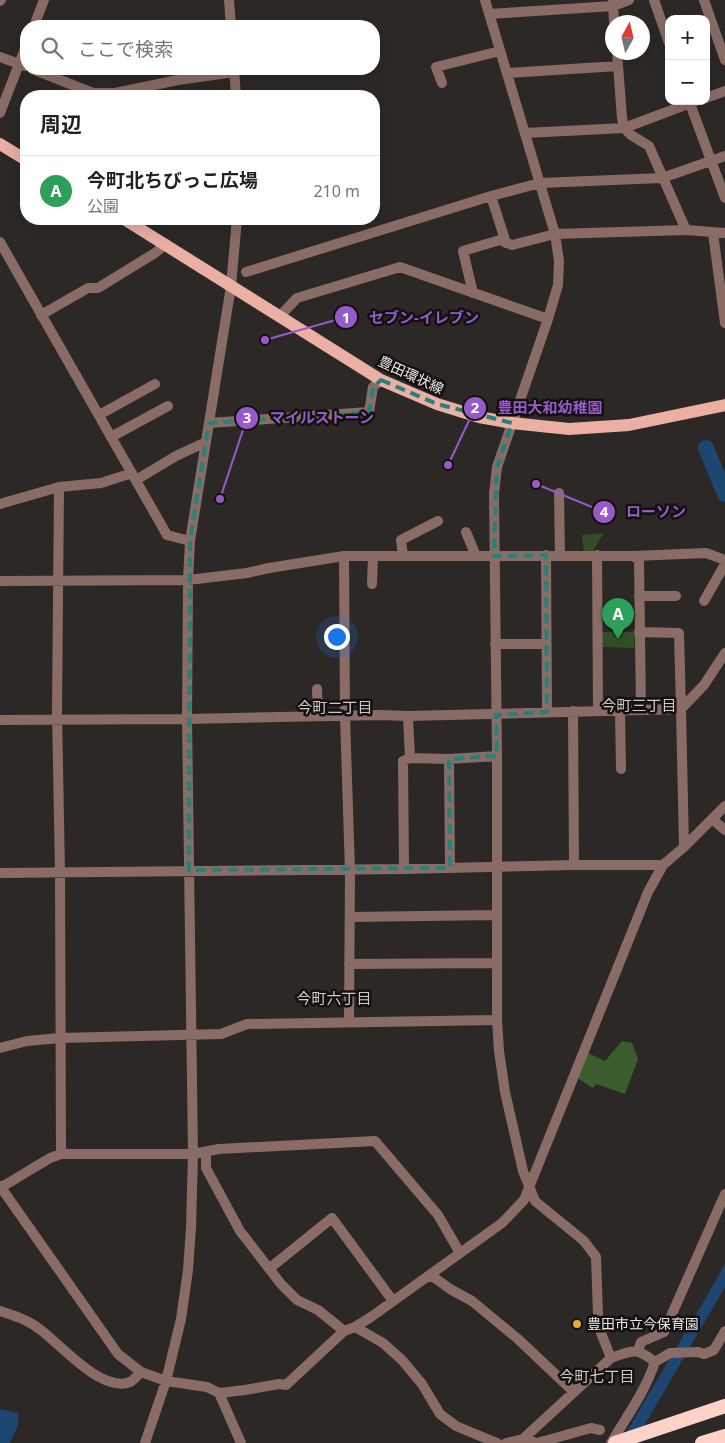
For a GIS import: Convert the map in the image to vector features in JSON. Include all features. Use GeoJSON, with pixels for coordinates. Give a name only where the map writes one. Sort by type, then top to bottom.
{"type":"FeatureCollection","features":[{"type":"Feature","properties":{"kind":"highway"},"geometry":{"type":"LineString","coordinates":[[615,1443],[725,1406]]}},
{"type":"Feature","properties":{"kind":"highway"},"geometry":{"type":"LineString","coordinates":[[702,1443],[725,1436]]}},
{"type":"Feature","properties":{"kind":"main road"},"geometry":{"type":"LineString","coordinates":[[0,144],[20,156]]}},
{"type":"Feature","properties":{"kind":"main road","name":"豊田環状線"},"geometry":{"type":"LineString","coordinates":[[134,225],[381,380],[437,404],[479,417],[512,423],[569,429],[614,427],[725,405]]}},
{"type":"Feature","properties":{"kind":"street"},"geometry":{"type":"LineString","coordinates":[[36,20],[44,0]]}},
{"type":"Feature","properties":{"kind":"street"},"geometry":{"type":"LineString","coordinates":[[229,0],[231,20]]}},
{"type":"Feature","properties":{"kind":"street"},"geometry":{"type":"LineString","coordinates":[[485,0],[555,234],[560,261],[558,285],[498,468],[494,494],[498,867],[497,1020],[499,1050],[505,1092],[523,1171],[534,1201],[584,1241],[596,1257],[598,1314],[601,1333],[611,1358]]}},
{"type":"Feature","properties":{"kind":"street"},"geometry":{"type":"LineString","coordinates":[[489,14],[629,0]]}},
{"type":"Feature","properties":{"kind":"street"},"geometry":{"type":"LineString","coordinates":[[654,0],[665,32]]}},
{"type":"Feature","properties":{"kind":"street"},"geometry":{"type":"LineString","coordinates":[[704,0],[725,60]]}},
{"type":"Feature","properties":{"kind":"street"},"geometry":{"type":"LineString","coordinates":[[442,84],[436,67],[500,51]]}},
{"type":"Feature","properties":{"kind":"street"},"geometry":{"type":"LineString","coordinates":[[0,57],[20,64]]}},
{"type":"Feature","properties":{"kind":"street"},"geometry":{"type":"LineString","coordinates":[[618,60],[624,128],[631,135],[649,146],[686,230]]}},
{"type":"Feature","properties":{"kind":"street"},"geometry":{"type":"LineString","coordinates":[[508,73],[618,66]]}},
{"type":"Feature","properties":{"kind":"street"},"geometry":{"type":"LineString","coordinates":[[0,113],[20,71]]}},
{"type":"Feature","properties":{"kind":"street"},"geometry":{"type":"LineString","coordinates":[[47,75],[84,90]]}},
{"type":"Feature","properties":{"kind":"street"},"geometry":{"type":"LineString","coordinates":[[128,90],[204,75]]}},
{"type":"Feature","properties":{"kind":"street"},"geometry":{"type":"LineString","coordinates":[[234,75],[236,90]]}},
{"type":"Feature","properties":{"kind":"street"},"geometry":{"type":"LineString","coordinates":[[710,97],[725,91]]}},
{"type":"Feature","properties":{"kind":"street"},"geometry":{"type":"LineString","coordinates":[[525,133],[624,128],[684,105]]}},
{"type":"Feature","properties":{"kind":"street"},"geometry":{"type":"LineString","coordinates":[[693,105],[725,198]]}},
{"type":"Feature","properties":{"kind":"street"},"geometry":{"type":"LineString","coordinates":[[246,272],[491,196],[540,183],[662,178],[725,156]]}},
{"type":"Feature","properties":{"kind":"street"},"geometry":{"type":"LineString","coordinates":[[491,196],[506,243]]}},
{"type":"Feature","properties":{"kind":"street"},"geometry":{"type":"LineString","coordinates":[[145,1443],[166,1381],[181,1319],[188,1270],[193,1154],[187,719],[188,580],[190,541],[231,286],[236,225]]}},
{"type":"Feature","properties":{"kind":"street"},"geometry":{"type":"LineString","coordinates":[[473,294],[463,250],[500,240],[512,245],[555,234],[686,230],[725,233]]}},
{"type":"Feature","properties":{"kind":"street"},"geometry":{"type":"LineString","coordinates":[[713,233],[725,323]]}},
{"type":"Feature","properties":{"kind":"street"},"geometry":{"type":"LineString","coordinates":[[0,242],[167,535],[190,541]]}},
{"type":"Feature","properties":{"kind":"street"},"geometry":{"type":"LineString","coordinates":[[41,314],[88,288],[98,288],[156,253],[166,244]]}},
{"type":"Feature","properties":{"kind":"street"},"geometry":{"type":"LineString","coordinates":[[280,316],[297,298],[400,267],[548,319]]}},
{"type":"Feature","properties":{"kind":"street"},"geometry":{"type":"LineString","coordinates":[[209,423],[369,412],[374,387],[381,380]]}},
{"type":"Feature","properties":{"kind":"street"},"geometry":{"type":"LineString","coordinates":[[99,415],[155,384]]}},
{"type":"Feature","properties":{"kind":"street"},"geometry":{"type":"LineString","coordinates":[[111,437],[168,406]]}},
{"type":"Feature","properties":{"kind":"street"},"geometry":{"type":"LineString","coordinates":[[0,504],[60,487],[101,483],[134,476],[206,442]]}},
{"type":"Feature","properties":{"kind":"street"},"geometry":{"type":"LineString","coordinates":[[60,487],[58,719],[61,1154]]}},
{"type":"Feature","properties":{"kind":"street"},"geometry":{"type":"LineString","coordinates":[[559,492],[560,555]]}},
{"type":"Feature","properties":{"kind":"street"},"geometry":{"type":"LineString","coordinates":[[403,556],[401,540],[438,521]]}},
{"type":"Feature","properties":{"kind":"street"},"geometry":{"type":"LineString","coordinates":[[466,532],[476,556]]}},
{"type":"Feature","properties":{"kind":"street"},"geometry":{"type":"LineString","coordinates":[[0,581],[188,580],[247,573],[344,556],[634,556],[706,554],[725,560]]}},
{"type":"Feature","properties":{"kind":"street"},"geometry":{"type":"LineString","coordinates":[[546,555],[547,712]]}},
{"type":"Feature","properties":{"kind":"street"},"geometry":{"type":"LineString","coordinates":[[597,555],[598,711]]}},
{"type":"Feature","properties":{"kind":"street"},"geometry":{"type":"LineString","coordinates":[[344,556],[345,716],[350,917],[349,1022]]}},
{"type":"Feature","properties":{"kind":"street"},"geometry":{"type":"LineString","coordinates":[[372,584],[373,556]]}},
{"type":"Feature","properties":{"kind":"street"},"geometry":{"type":"LineString","coordinates":[[634,556],[639,561],[640,710]]}},
{"type":"Feature","properties":{"kind":"street"},"geometry":{"type":"LineString","coordinates":[[704,601],[725,564]]}},
{"type":"Feature","properties":{"kind":"street"},"geometry":{"type":"LineString","coordinates":[[639,596],[676,596]]}},
{"type":"Feature","properties":{"kind":"street"},"geometry":{"type":"LineString","coordinates":[[639,632],[679,633],[684,847]]}},
{"type":"Feature","properties":{"kind":"street"},"geometry":{"type":"LineString","coordinates":[[495,644],[546,644]]}},
{"type":"Feature","properties":{"kind":"street"},"geometry":{"type":"LineString","coordinates":[[0,720],[408,716],[681,709],[704,685],[725,654]]}},
{"type":"Feature","properties":{"kind":"street"},"geometry":{"type":"LineString","coordinates":[[317,689],[318,716]]}},
{"type":"Feature","properties":{"kind":"street"},"geometry":{"type":"LineString","coordinates":[[620,710],[620,769]]}},
{"type":"Feature","properties":{"kind":"street"},"geometry":{"type":"LineString","coordinates":[[573,711],[574,864]]}},
{"type":"Feature","properties":{"kind":"street"},"geometry":{"type":"LineString","coordinates":[[408,716],[410,758]]}},
{"type":"Feature","properties":{"kind":"street"},"geometry":{"type":"LineString","coordinates":[[404,869],[403,760],[410,758],[449,759],[497,756]]}},
{"type":"Feature","properties":{"kind":"street"},"geometry":{"type":"LineString","coordinates":[[449,759],[450,868]]}},
{"type":"Feature","properties":{"kind":"street"},"geometry":{"type":"LineString","coordinates":[[460,1253],[438,1215],[374,1141],[219,1149],[193,1154],[61,1154],[50,1158],[0,1188],[118,1354],[141,1372],[166,1381],[207,1387],[219,1393],[279,1384],[286,1385],[344,1330],[355,1328],[393,1300],[428,1276],[502,1223],[524,1200],[648,892],[663,865],[725,806]]}},
{"type":"Feature","properties":{"kind":"street"},"geometry":{"type":"LineString","coordinates":[[712,819],[725,830]]}},
{"type":"Feature","properties":{"kind":"street"},"geometry":{"type":"LineString","coordinates":[[0,873],[404,869],[574,864],[663,865]]}},
{"type":"Feature","properties":{"kind":"street"},"geometry":{"type":"LineString","coordinates":[[350,917],[497,915]]}},
{"type":"Feature","properties":{"kind":"street"},"geometry":{"type":"LineString","coordinates":[[349,964],[497,963]]}},
{"type":"Feature","properties":{"kind":"street"},"geometry":{"type":"LineString","coordinates":[[0,1048],[27,1041],[60,1038],[221,1034],[246,1024],[497,1020]]}},
{"type":"Feature","properties":{"kind":"street"},"geometry":{"type":"LineString","coordinates":[[206,1152],[206,1168],[240,1231],[281,1284],[297,1300],[318,1310],[344,1330]]}},
{"type":"Feature","properties":{"kind":"street"},"geometry":{"type":"LineString","coordinates":[[638,1351],[641,1342],[664,1332],[725,1194]]}},
{"type":"Feature","properties":{"kind":"street"},"geometry":{"type":"LineString","coordinates":[[270,1268],[332,1218],[393,1300]]}},
{"type":"Feature","properties":{"kind":"street"},"geometry":{"type":"LineString","coordinates":[[428,1276],[435,1278],[472,1301],[518,1339],[574,1392]]}},
{"type":"Feature","properties":{"kind":"street"},"geometry":{"type":"LineString","coordinates":[[0,1311],[24,1319],[41,1330],[88,1371],[112,1383],[128,1383],[141,1372]]}},
{"type":"Feature","properties":{"kind":"street"},"geometry":{"type":"LineString","coordinates":[[355,1328],[383,1343],[402,1360],[422,1384],[440,1414],[456,1426],[497,1443]]}},
{"type":"Feature","properties":{"kind":"street"},"geometry":{"type":"LineString","coordinates":[[611,1443],[626,1418],[632,1412],[651,1376],[655,1362],[670,1353],[698,1352],[704,1354],[714,1350],[725,1331]]}},
{"type":"Feature","properties":{"kind":"street"},"geometry":{"type":"LineString","coordinates":[[523,1439],[611,1358],[628,1352],[638,1351],[655,1362]]}},
{"type":"Feature","properties":{"kind":"street"},"geometry":{"type":"LineString","coordinates":[[219,1393],[241,1443]]}},
{"type":"Feature","properties":{"kind":"street"},"geometry":{"type":"LineString","coordinates":[[506,1443],[523,1439],[537,1443],[591,1428],[600,1430]]}},
{"type":"Feature","properties":{"kind":"highlighted area"},"geometry":{"type":"Polygon","coordinates":[[[381,380],[437,404],[512,423],[497,467],[494,556],[546,555],[547,712],[496,715],[497,756],[449,759],[450,868],[189,870],[190,541],[209,423],[369,412],[373,387],[381,380]]]}},
{"type":"Feature","properties":{"kind":"green space"},"geometry":{"type":"Polygon","coordinates":[[[604,533],[592,552],[584,553],[582,535],[604,533]]]}},
{"type":"Feature","properties":{"kind":"green space"},"geometry":{"type":"Polygon","coordinates":[[[602,632],[635,632],[634,648],[602,647],[602,632]]]}},
{"type":"Feature","properties":{"kind":"green space"},"geometry":{"type":"Polygon","coordinates":[[[622,1041],[632,1043],[638,1059],[625,1094],[596,1084],[593,1088],[577,1078],[588,1053],[605,1061],[622,1041]]]}},
{"type":"Feature","properties":{"kind":"water"},"geometry":{"type":"Polygon","coordinates":[[[725,1263],[725,1287],[634,1443],[620,1443],[718,1277],[725,1263]]]}},
{"type":"Feature","properties":{"kind":"water"},"geometry":{"type":"Polygon","coordinates":[[[0,1409],[18,1413],[18,1425],[10,1443],[0,1443],[0,1409]]]}},
{"type":"Feature","properties":{"kind":"waterway"},"geometry":{"type":"LineString","coordinates":[[706,448],[725,494]]}},
{"type":"Feature","properties":{"kind":"place","name":"セブン-イレブン"},"geometry":{"type":"Point","coordinates":[265,340]}},
{"type":"Feature","properties":{"kind":"place","name":"豊田大和幼稚園"},"geometry":{"type":"Point","coordinates":[448,465]}},
{"type":"Feature","properties":{"kind":"place","name":"ローソン"},"geometry":{"type":"Point","coordinates":[536,484]}},
{"type":"Feature","properties":{"kind":"place","name":"マイルストーン"},"geometry":{"type":"Point","coordinates":[220,499]}},
{"type":"Feature","properties":{"kind":"place","name":"今町北ちびっこ広場"},"geometry":{"type":"Point","coordinates":[618,639]}},
{"type":"Feature","properties":{"kind":"place","name":"豊田市立今保育園"},"geometry":{"type":"Point","coordinates":[577,1324]}},
{"type":"Feature","properties":{"kind":"district","name":"今町三丁目"},"geometry":{"type":"Point","coordinates":[639,706]}},
{"type":"Feature","properties":{"kind":"district","name":"今町二丁目"},"geometry":{"type":"Point","coordinates":[335,708]}},
{"type":"Feature","properties":{"kind":"district","name":"今町六丁目"},"geometry":{"type":"Point","coordinates":[334,999]}},
{"type":"Feature","properties":{"kind":"district","name":"今町七丁目"},"geometry":{"type":"Point","coordinates":[597,1377]}}]}
